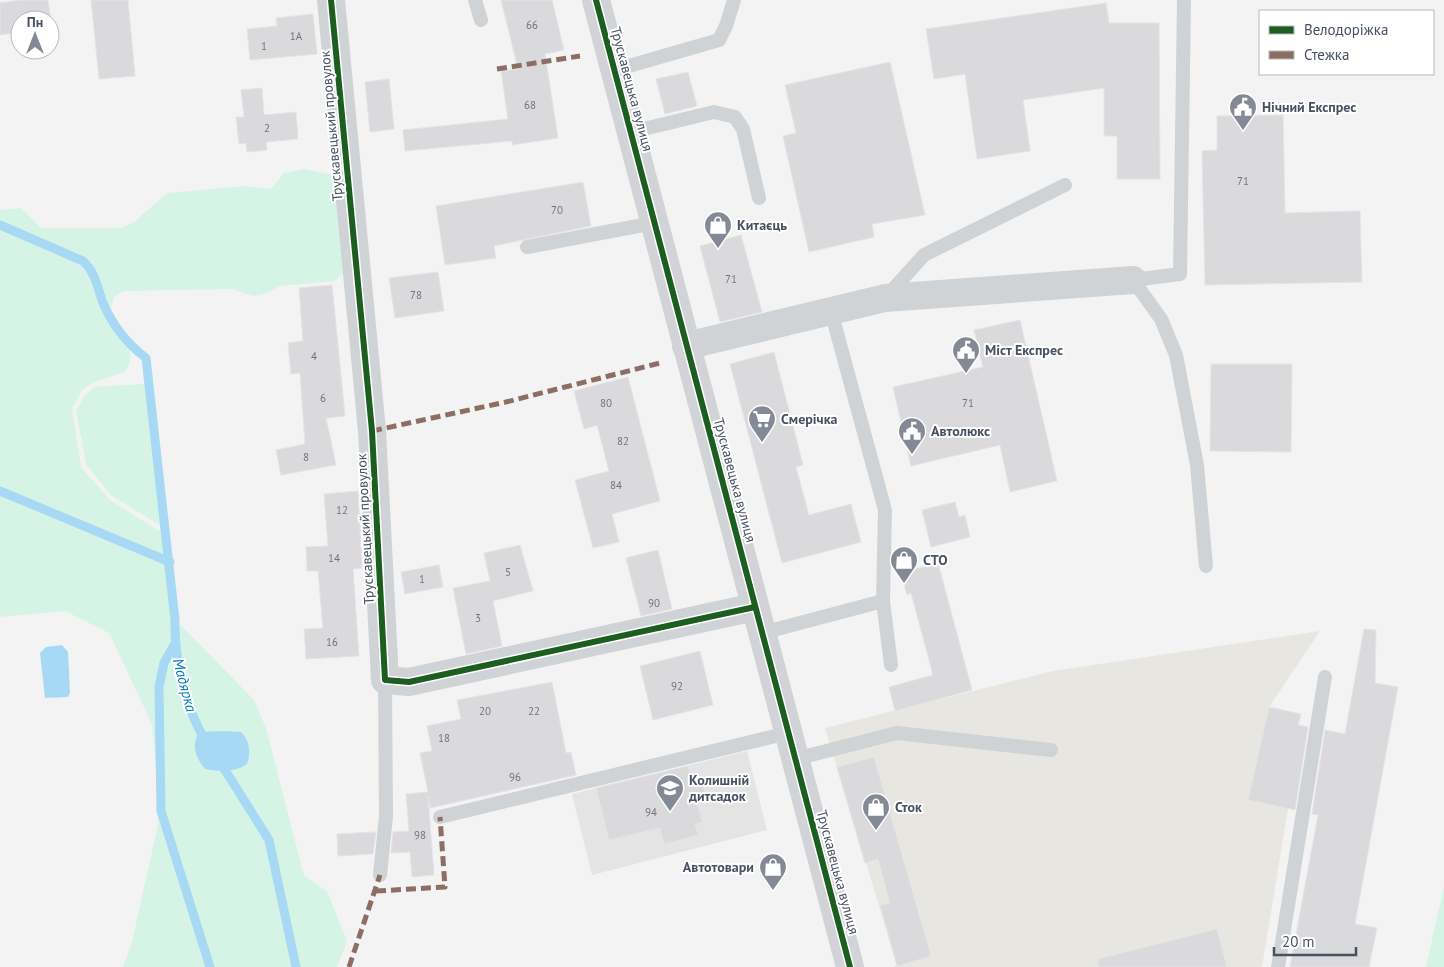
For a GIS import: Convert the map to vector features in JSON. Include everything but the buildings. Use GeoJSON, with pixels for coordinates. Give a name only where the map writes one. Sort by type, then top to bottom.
{"type":"FeatureCollection","features":[{"type":"Feature","properties":{"kind":"main road","name":"Трускавецька вулиця"},"geometry":{"type":"LineString","coordinates":[[596,0],[850,967]]}},
{"type":"Feature","properties":{"kind":"street","name":"Трускавецький провулок"},"geometry":{"type":"LineString","coordinates":[[331,0],[372,431],[386,680]]}},
{"type":"Feature","properties":{"kind":"street"},"geometry":{"type":"LineString","coordinates":[[686,346],[885,298],[1132,280]]}},
{"type":"Feature","properties":{"kind":"street"},"geometry":{"type":"LineString","coordinates":[[386,680],[409,682],[759,620]]}},
{"type":"Feature","properties":{"kind":"lane"},"geometry":{"type":"LineString","coordinates":[[475,0],[480,20]]}},
{"type":"Feature","properties":{"kind":"lane"},"geometry":{"type":"LineString","coordinates":[[614,70],[719,40],[726,26],[734,0]]}},
{"type":"Feature","properties":{"kind":"lane"},"geometry":{"type":"LineString","coordinates":[[1184,0],[1180,274],[1132,280],[1161,319],[1176,355],[1197,465],[1206,566]]}},
{"type":"Feature","properties":{"kind":"lane"},"geometry":{"type":"LineString","coordinates":[[631,132],[714,112],[735,117],[743,129],[759,198]]}},
{"type":"Feature","properties":{"kind":"lane"},"geometry":{"type":"LineString","coordinates":[[885,298],[924,255],[1065,185]]}},
{"type":"Feature","properties":{"kind":"lane"},"geometry":{"type":"LineString","coordinates":[[528,247],[654,223]]}},
{"type":"Feature","properties":{"kind":"lane"},"geometry":{"type":"LineString","coordinates":[[831,311],[885,510],[883,601],[891,665]]}},
{"type":"Feature","properties":{"kind":"lane"},"geometry":{"type":"LineString","coordinates":[[759,620],[883,601]]}},
{"type":"Feature","properties":{"kind":"lane"},"geometry":{"type":"LineString","coordinates":[[1278,967],[1325,678]]}},
{"type":"Feature","properties":{"kind":"lane"},"geometry":{"type":"LineString","coordinates":[[380,875],[386,816],[386,680]]}},
{"type":"Feature","properties":{"kind":"lane"},"geometry":{"type":"LineString","coordinates":[[440,817],[788,733]]}},
{"type":"Feature","properties":{"kind":"lane"},"geometry":{"type":"LineString","coordinates":[[795,759],[898,733],[1051,750]]}},
{"type":"Feature","properties":{"kind":"shaded area"},"geometry":{"type":"Polygon","coordinates":[[[1320,631],[1269,707],[1248,800],[1288,809],[1262,967],[893,967],[897,965],[825,728],[1053,671],[1320,631]]]}},
{"type":"Feature","properties":{"kind":"shaded area","name":"Колишній дитсадок"},"geometry":{"type":"Polygon","coordinates":[[[747,751],[767,830],[592,875],[572,794],[747,751]]]}},
{"type":"Feature","properties":{"kind":"green space"},"geometry":{"type":"Polygon","coordinates":[[[304,169],[333,175],[337,181],[344,271],[335,281],[280,286],[265,294],[253,296],[232,289],[123,291],[114,297],[109,314],[120,335],[130,345],[130,362],[125,372],[94,382],[82,390],[72,409],[81,467],[110,500],[167,536],[176,620],[254,700],[266,728],[304,876],[327,891],[347,941],[337,967],[123,967],[132,942],[161,811],[152,724],[109,633],[65,611],[0,617],[0,210],[21,208],[41,228],[122,228],[134,222],[167,193],[245,186],[271,189],[284,173],[304,169]]]}},
{"type":"Feature","properties":{"kind":"green space"},"geometry":{"type":"Polygon","coordinates":[[[145,384],[161,526],[111,495],[86,464],[76,411],[85,395],[94,387],[145,384]]]}},
{"type":"Feature","properties":{"kind":"green space"},"geometry":{"type":"Polygon","coordinates":[[[1444,886],[1444,967],[1426,967],[1444,886]]]}},
{"type":"Feature","properties":{"kind":"water"},"geometry":{"type":"Polygon","coordinates":[[[62,645],[68,652],[70,693],[68,697],[45,698],[40,653],[46,647],[62,645]]]}},
{"type":"Feature","properties":{"kind":"water"},"geometry":{"type":"Polygon","coordinates":[[[200,732],[241,732],[244,736],[249,747],[247,764],[238,769],[227,771],[205,769],[195,751],[197,736],[200,732]]]}},
{"type":"Feature","properties":{"kind":"waterway"},"geometry":{"type":"LineString","coordinates":[[0,225],[83,261],[93,275],[103,303],[116,327],[126,340],[146,358],[175,620],[176,650],[182,682],[192,714],[206,741]]}},
{"type":"Feature","properties":{"kind":"waterway","name":"Мадярка"},"geometry":{"type":"LineString","coordinates":[[0,491],[170,562]]}},
{"type":"Feature","properties":{"kind":"waterway"},"geometry":{"type":"LineString","coordinates":[[174,645],[164,663],[159,687],[161,811],[210,967]]}},
{"type":"Feature","properties":{"kind":"waterway","name":"Мадярка"},"geometry":{"type":"LineString","coordinates":[[220,762],[269,840],[296,967]]}},
{"type":"Feature","properties":{"kind":"marked path"},"geometry":{"type":"LineString","coordinates":[[497,69],[580,56]]}},
{"type":"Feature","properties":{"kind":"marked path"},"geometry":{"type":"LineString","coordinates":[[372,431],[506,402],[660,363]]}},
{"type":"Feature","properties":{"kind":"marked path"},"geometry":{"type":"LineString","coordinates":[[376,891],[445,887],[440,817]]}},
{"type":"Feature","properties":{"kind":"marked path"},"geometry":{"type":"LineString","coordinates":[[349,967],[380,875]]}},
{"type":"Feature","properties":{"kind":"cycle path"},"geometry":{"type":"LineString","coordinates":[[331,0],[372,431],[385,680],[409,682],[755,607]]}},
{"type":"Feature","properties":{"kind":"cycle path"},"geometry":{"type":"LineString","coordinates":[[596,0],[850,967]]}},
{"type":"Feature","properties":{"kind":"place","name":"Нічний Експрес"},"geometry":{"type":"Point","coordinates":[1243,131]}},
{"type":"Feature","properties":{"kind":"place","name":"Китаєць"},"geometry":{"type":"Point","coordinates":[718,249]}},
{"type":"Feature","properties":{"kind":"place","name":"Міст Експрес"},"geometry":{"type":"Point","coordinates":[966,374]}},
{"type":"Feature","properties":{"kind":"place","name":"Смерічка"},"geometry":{"type":"Point","coordinates":[762,443]}},
{"type":"Feature","properties":{"kind":"place","name":"Автолюкс"},"geometry":{"type":"Point","coordinates":[912,455]}},
{"type":"Feature","properties":{"kind":"place","name":"СТО"},"geometry":{"type":"Point","coordinates":[904,584]}},
{"type":"Feature","properties":{"kind":"place","name":"Колишній дитсадок"},"geometry":{"type":"Point","coordinates":[670,812]}},
{"type":"Feature","properties":{"kind":"place","name":"Сток"},"geometry":{"type":"Point","coordinates":[876,831]}},
{"type":"Feature","properties":{"kind":"place","name":"Автотовари"},"geometry":{"type":"Point","coordinates":[773,891]}}]}
